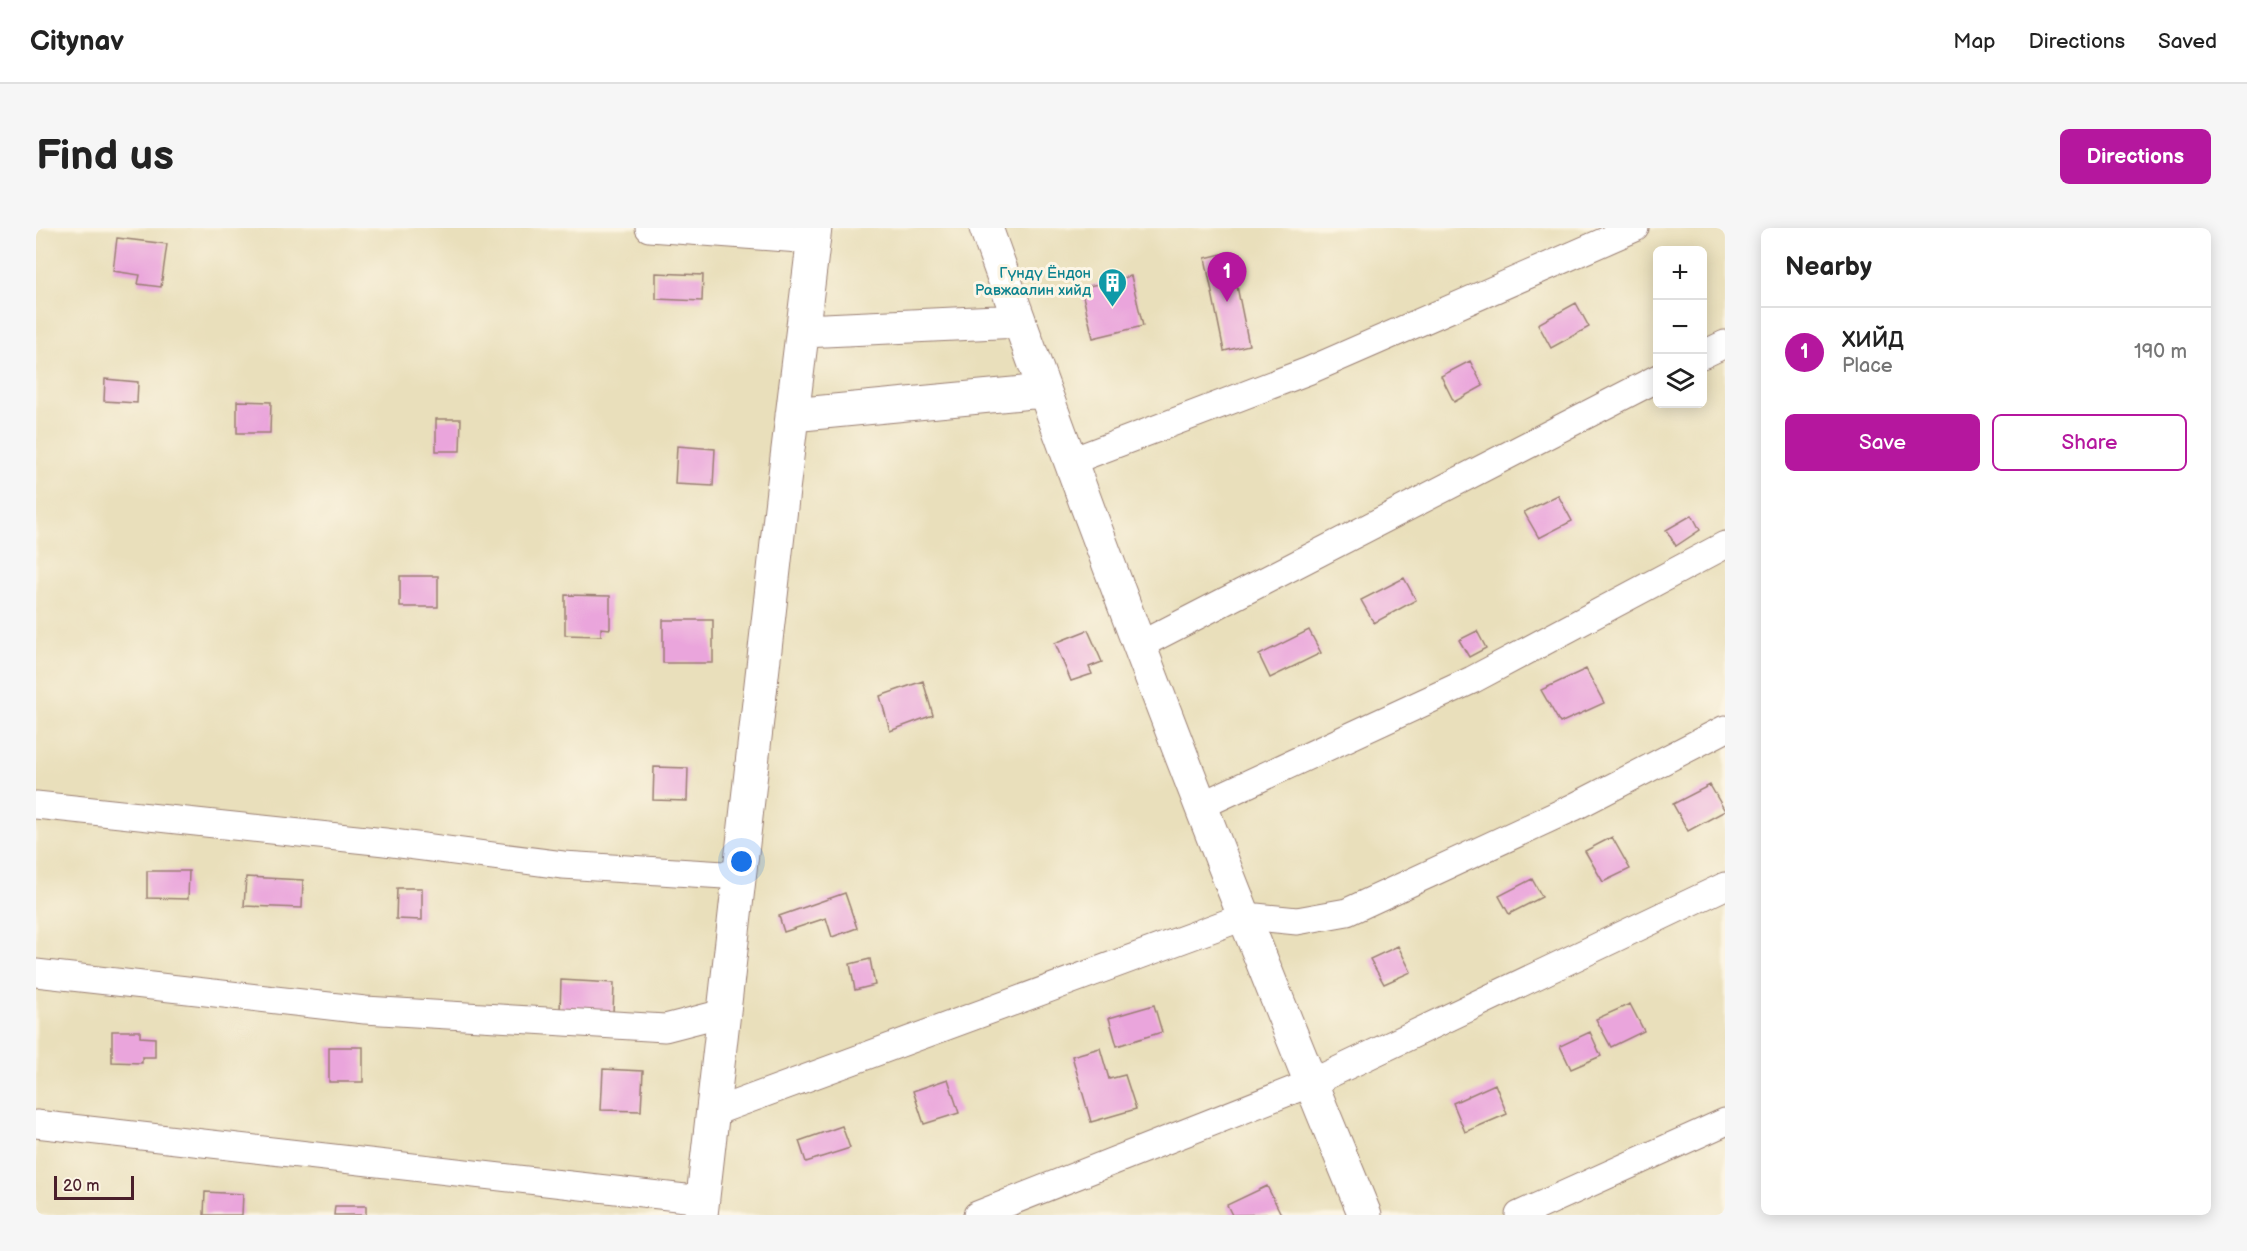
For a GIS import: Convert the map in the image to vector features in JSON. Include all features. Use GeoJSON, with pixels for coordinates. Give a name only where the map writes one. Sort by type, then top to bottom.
{"type":"FeatureCollection","features":[{"type":"Feature","properties":{"kind":"street"},"geometry":{"type":"LineString","coordinates":[[36,1124],[702,1208],[814,234],[649,228]]}},
{"type":"Feature","properties":{"kind":"street"},"geometry":{"type":"LineString","coordinates":[[986,228],[1069,462],[1200,806],[1365,1215]]}},
{"type":"Feature","properties":{"kind":"street"},"geometry":{"type":"LineString","coordinates":[[1069,462],[1308,371],[1635,228]]}},
{"type":"Feature","properties":{"kind":"street"},"geometry":{"type":"LineString","coordinates":[[803,331],[1019,321]]}},
{"type":"Feature","properties":{"kind":"street"},"geometry":{"type":"LineString","coordinates":[[1704,354],[1725,344]]}},
{"type":"Feature","properties":{"kind":"street"},"geometry":{"type":"LineString","coordinates":[[1140,645],[1653,381]]}},
{"type":"Feature","properties":{"kind":"street"},"geometry":{"type":"LineString","coordinates":[[792,414],[1043,391]]}},
{"type":"Feature","properties":{"kind":"street"},"geometry":{"type":"LineString","coordinates":[[1200,806],[1472,680],[1725,545]]}},
{"type":"Feature","properties":{"kind":"street"},"geometry":{"type":"LineString","coordinates":[[714,1112],[1246,916],[1297,921],[1347,912],[1574,807],[1725,729]]}},
{"type":"Feature","properties":{"kind":"street"},"geometry":{"type":"LineString","coordinates":[[36,805],[385,842],[563,865],[740,876]]}},
{"type":"Feature","properties":{"kind":"street"},"geometry":{"type":"LineString","coordinates":[[977,1215],[1311,1083],[1725,886]]}},
{"type":"Feature","properties":{"kind":"street"},"geometry":{"type":"LineString","coordinates":[[36,973],[401,1012],[665,1028],[723,1013]]}},
{"type":"Feature","properties":{"kind":"street"},"geometry":{"type":"LineString","coordinates":[[1518,1215],[1725,1122]]}},
{"type":"Feature","properties":{"kind":"building"},"geometry":{"type":"Polygon","coordinates":[[[117,238],[167,244],[161,287],[138,284],[140,275],[113,271],[117,238]]]}},
{"type":"Feature","properties":{"kind":"building"},"geometry":{"type":"Polygon","coordinates":[[[1230,252],[1249,345],[1224,351],[1205,258],[1230,252]]]}},
{"type":"Feature","properties":{"kind":"building"},"geometry":{"type":"Polygon","coordinates":[[[656,273],[703,275],[702,301],[656,299],[656,273]]]}},
{"type":"Feature","properties":{"kind":"building","name":"Гүндү Ёндон Равжаалин хийд"},"geometry":{"type":"Polygon","coordinates":[[[1131,276],[1143,326],[1093,338],[1081,288],[1131,276]]]}},
{"type":"Feature","properties":{"kind":"building"},"geometry":{"type":"Polygon","coordinates":[[[1576,303],[1589,327],[1551,348],[1538,324],[1576,303]]]}},
{"type":"Feature","properties":{"kind":"building"},"geometry":{"type":"Polygon","coordinates":[[[1470,361],[1483,386],[1454,402],[1441,376],[1470,361]]]}},
{"type":"Feature","properties":{"kind":"building"},"geometry":{"type":"Polygon","coordinates":[[[105,379],[138,382],[137,403],[104,401],[105,379]]]}},
{"type":"Feature","properties":{"kind":"building"},"geometry":{"type":"Polygon","coordinates":[[[237,401],[271,402],[270,433],[237,433],[237,401]]]}},
{"type":"Feature","properties":{"kind":"building"},"geometry":{"type":"Polygon","coordinates":[[[436,419],[461,419],[460,451],[436,451],[436,419]]]}},
{"type":"Feature","properties":{"kind":"building"},"geometry":{"type":"Polygon","coordinates":[[[677,446],[715,449],[713,486],[675,484],[677,446]]]}},
{"type":"Feature","properties":{"kind":"building"},"geometry":{"type":"Polygon","coordinates":[[[1558,495],[1572,521],[1539,538],[1524,512],[1558,495]]]}},
{"type":"Feature","properties":{"kind":"building"},"geometry":{"type":"Polygon","coordinates":[[[1692,515],[1700,530],[1676,546],[1666,530],[1692,515]]]}},
{"type":"Feature","properties":{"kind":"building"},"geometry":{"type":"Polygon","coordinates":[[[400,576],[438,576],[438,607],[400,607],[400,576]]]}},
{"type":"Feature","properties":{"kind":"building"},"geometry":{"type":"Polygon","coordinates":[[[1404,578],[1416,600],[1374,623],[1361,600],[1404,578]]]}},
{"type":"Feature","properties":{"kind":"building"},"geometry":{"type":"Polygon","coordinates":[[[565,595],[610,596],[610,629],[601,628],[601,636],[565,635],[565,595]]]}},
{"type":"Feature","properties":{"kind":"building"},"geometry":{"type":"Polygon","coordinates":[[[663,620],[713,620],[713,663],[663,663],[663,620]]]}},
{"type":"Feature","properties":{"kind":"building"},"geometry":{"type":"Polygon","coordinates":[[[1088,630],[1102,662],[1089,667],[1092,674],[1071,681],[1055,643],[1088,630]]]}},
{"type":"Feature","properties":{"kind":"building"},"geometry":{"type":"Polygon","coordinates":[[[1309,630],[1321,653],[1270,678],[1259,655],[1309,630]]]}},
{"type":"Feature","properties":{"kind":"building"},"geometry":{"type":"Polygon","coordinates":[[[1477,631],[1486,648],[1469,657],[1459,640],[1477,631]]]}},
{"type":"Feature","properties":{"kind":"building"},"geometry":{"type":"Polygon","coordinates":[[[1586,669],[1604,703],[1560,723],[1541,690],[1586,669]]]}},
{"type":"Feature","properties":{"kind":"building"},"geometry":{"type":"Polygon","coordinates":[[[923,681],[933,715],[890,731],[880,696],[923,681]]]}},
{"type":"Feature","properties":{"kind":"building"},"geometry":{"type":"Polygon","coordinates":[[[654,767],[688,768],[687,801],[653,800],[654,767]]]}},
{"type":"Feature","properties":{"kind":"building"},"geometry":{"type":"Polygon","coordinates":[[[1710,785],[1725,811],[1688,831],[1673,804],[1710,785]]]}},
{"type":"Feature","properties":{"kind":"building"},"geometry":{"type":"Polygon","coordinates":[[[1612,837],[1630,869],[1603,882],[1585,851],[1612,837]]]}},
{"type":"Feature","properties":{"kind":"building"},"geometry":{"type":"Polygon","coordinates":[[[147,871],[189,871],[188,899],[147,898],[147,871]]]}},
{"type":"Feature","properties":{"kind":"building"},"geometry":{"type":"Polygon","coordinates":[[[246,877],[303,880],[302,908],[244,906],[246,877]]]}},
{"type":"Feature","properties":{"kind":"building"},"geometry":{"type":"Polygon","coordinates":[[[1532,879],[1542,897],[1509,914],[1499,896],[1532,879]]]}},
{"type":"Feature","properties":{"kind":"building"},"geometry":{"type":"Polygon","coordinates":[[[397,888],[422,888],[422,920],[396,919],[397,888]]]}},
{"type":"Feature","properties":{"kind":"building"},"geometry":{"type":"Polygon","coordinates":[[[845,893],[857,928],[832,937],[826,918],[784,932],[779,916],[845,893]]]}},
{"type":"Feature","properties":{"kind":"building"},"geometry":{"type":"Polygon","coordinates":[[[1398,946],[1411,972],[1384,984],[1370,959],[1398,946]]]}},
{"type":"Feature","properties":{"kind":"building"},"geometry":{"type":"Polygon","coordinates":[[[870,959],[875,985],[855,990],[850,964],[870,959]]]}},
{"type":"Feature","properties":{"kind":"building"},"geometry":{"type":"Polygon","coordinates":[[[561,980],[614,983],[613,1014],[560,1012],[561,980]]]}},
{"type":"Feature","properties":{"kind":"building"},"geometry":{"type":"Polygon","coordinates":[[[1630,1004],[1644,1031],[1611,1047],[1596,1019],[1630,1004]]]}},
{"type":"Feature","properties":{"kind":"building"},"geometry":{"type":"Polygon","coordinates":[[[1154,1005],[1162,1032],[1117,1046],[1109,1018],[1154,1005]]]}},
{"type":"Feature","properties":{"kind":"building"},"geometry":{"type":"Polygon","coordinates":[[[112,1031],[140,1031],[140,1037],[155,1038],[155,1057],[142,1057],[142,1063],[112,1062],[112,1031]]]}},
{"type":"Feature","properties":{"kind":"building"},"geometry":{"type":"Polygon","coordinates":[[[1590,1032],[1601,1056],[1571,1069],[1560,1046],[1590,1032]]]}},
{"type":"Feature","properties":{"kind":"building"},"geometry":{"type":"Polygon","coordinates":[[[329,1047],[363,1047],[363,1082],[329,1082],[329,1047]]]}},
{"type":"Feature","properties":{"kind":"building"},"geometry":{"type":"Polygon","coordinates":[[[1100,1048],[1109,1079],[1125,1075],[1136,1109],[1091,1122],[1072,1056],[1100,1048]]]}},
{"type":"Feature","properties":{"kind":"building"},"geometry":{"type":"Polygon","coordinates":[[[603,1069],[643,1071],[641,1111],[601,1110],[603,1069]]]}},
{"type":"Feature","properties":{"kind":"building"},"geometry":{"type":"Polygon","coordinates":[[[948,1079],[959,1113],[924,1124],[913,1091],[948,1079]]]}},
{"type":"Feature","properties":{"kind":"building"},"geometry":{"type":"Polygon","coordinates":[[[1495,1084],[1507,1114],[1465,1132],[1453,1103],[1495,1084]]]}},
{"type":"Feature","properties":{"kind":"building"},"geometry":{"type":"Polygon","coordinates":[[[842,1126],[850,1148],[806,1162],[799,1141],[842,1126]]]}},
{"type":"Feature","properties":{"kind":"building"},"geometry":{"type":"Polygon","coordinates":[[[1267,1186],[1281,1214],[1232,1215],[1227,1205],[1267,1186]]]}},
{"type":"Feature","properties":{"kind":"building"},"geometry":{"type":"Polygon","coordinates":[[[205,1192],[243,1194],[242,1215],[204,1215],[205,1192]]]}},
{"type":"Feature","properties":{"kind":"building"},"geometry":{"type":"Polygon","coordinates":[[[335,1206],[366,1206],[366,1215],[334,1215],[335,1206]]]}},
{"type":"Feature","properties":{"kind":"place","name":"ХИЙД"},"geometry":{"type":"Point","coordinates":[1227,302]}},
{"type":"Feature","properties":{"kind":"place","name":"Гүндү Ёндон Равжаалин хийд"},"geometry":{"type":"Point","coordinates":[1112,308]}}]}
